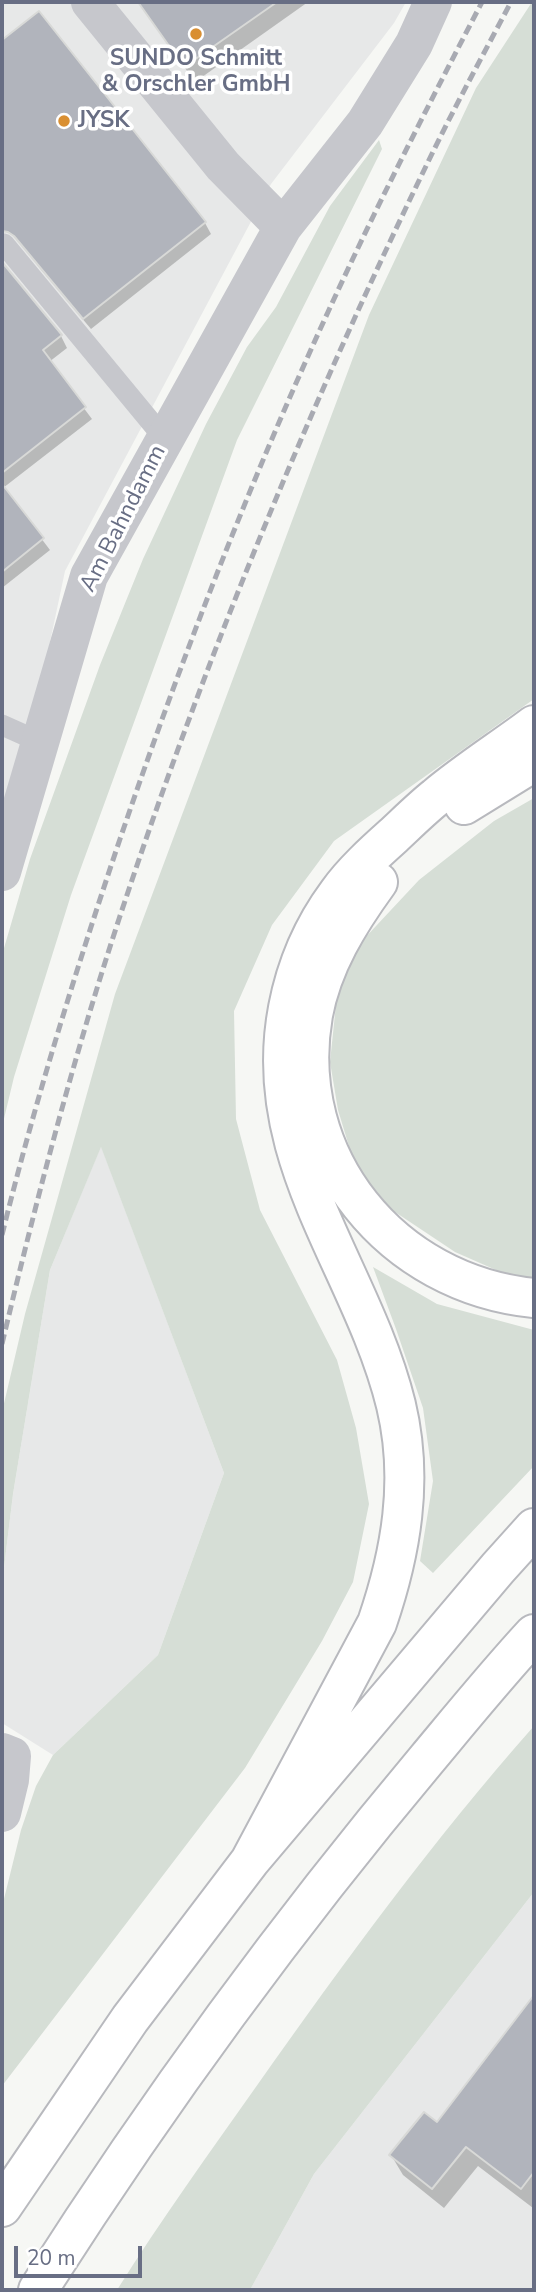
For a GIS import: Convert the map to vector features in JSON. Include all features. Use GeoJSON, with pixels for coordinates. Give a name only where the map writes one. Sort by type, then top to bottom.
{"type":"FeatureCollection","features":[{"type":"Feature","properties":{"kind":"highway"},"geometry":{"type":"LineString","coordinates":[[250,1861],[376,1623],[390,1583],[400,1541],[405,1499],[402,1441],[384,1363],[302,1172],[287,1117],[282,1060],[292,988],[303,953],[317,924],[339,891],[370,857],[436,797],[534,725]]}},
{"type":"Feature","properties":{"kind":"highway"},"geometry":{"type":"LineString","coordinates":[[534,762],[445,818],[379,880],[338,943],[322,978],[313,1015],[309,1054],[312,1092],[320,1129],[335,1166],[356,1199],[381,1228],[410,1253],[443,1274],[476,1287],[511,1296],[534,1298]]}},
{"type":"Feature","properties":{"kind":"highway"},"geometry":{"type":"LineString","coordinates":[[7,2198],[130,2019],[250,1861],[534,1528]]}},
{"type":"Feature","properties":{"kind":"highway"},"geometry":{"type":"LineString","coordinates":[[38,2290],[84,2218],[216,2026],[358,1842],[534,1633]]}},
{"type":"Feature","properties":{"kind":"street"},"geometry":{"type":"LineString","coordinates":[[90,2],[223,166],[284,227]]}},
{"type":"Feature","properties":{"kind":"street","name":"Am Bahndamm"},"geometry":{"type":"LineString","coordinates":[[4,855],[89,576],[284,227],[365,123],[414,44],[433,2]]}},
{"type":"Feature","properties":{"kind":"street"},"geometry":{"type":"LineString","coordinates":[[2,1752],[12,1756],[10,1780],[2,1813]]}},
{"type":"Feature","properties":{"kind":"lane"},"geometry":{"type":"LineString","coordinates":[[4,244],[166,439]]}},
{"type":"Feature","properties":{"kind":"lane"},"geometry":{"type":"LineString","coordinates":[[2,725],[40,742]]}},
{"type":"Feature","properties":{"kind":"shaded area"},"geometry":{"type":"Polygon","coordinates":[[[2,2],[406,2],[394,23],[271,184],[65,571],[2,869],[2,2]]]}},
{"type":"Feature","properties":{"kind":"shaded area"},"geometry":{"type":"Polygon","coordinates":[[[532,2],[534,699],[334,841],[272,925],[234,1011],[236,1119],[260,1210],[337,1360],[356,1428],[369,1504],[353,1582],[322,1641],[245,1768],[2,2086],[2,1907],[21,1830],[36,1786],[53,1755],[158,1655],[224,1473],[101,1147],[50,1270],[13,1494],[2,1584],[2,1412],[25,1314],[115,994],[369,315],[476,88],[532,2]]]}},
{"type":"Feature","properties":{"kind":"shaded area"},"geometry":{"type":"Polygon","coordinates":[[[379,140],[382,149],[237,440],[71,895],[14,1077],[2,1127],[2,955],[30,859],[100,665],[143,559],[206,424],[247,347],[276,307],[330,206],[379,140]]]}},
{"type":"Feature","properties":{"kind":"shaded area"},"geometry":{"type":"Polygon","coordinates":[[[534,798],[534,1281],[521,1281],[455,1252],[392,1210],[355,1166],[338,1110],[330,1062],[337,995],[362,941],[419,880],[494,821],[534,798]]]}},
{"type":"Feature","properties":{"kind":"shaded area"},"geometry":{"type":"Polygon","coordinates":[[[101,1146],[224,1473],[158,1655],[53,1755],[2,1723],[2,1584],[13,1494],[50,1270],[101,1146]]]}},
{"type":"Feature","properties":{"kind":"shaded area"},"geometry":{"type":"Polygon","coordinates":[[[373,1267],[437,1304],[534,1330],[534,1466],[433,1573],[420,1561],[433,1481],[423,1408],[373,1267]]]}},
{"type":"Feature","properties":{"kind":"shaded area"},"geometry":{"type":"Polygon","coordinates":[[[534,1726],[534,1892],[314,2174],[250,2290],[117,2290],[204,2161],[357,1946],[461,1812],[534,1726]]]}},
{"type":"Feature","properties":{"kind":"shaded area"},"geometry":{"type":"Polygon","coordinates":[[[534,1892],[534,2290],[250,2290],[314,2174],[534,1892]]]}},
{"type":"Feature","properties":{"kind":"building","name":"SUNDO Schmitt & Orschler GmbH"},"geometry":{"type":"Polygon","coordinates":[[[138,2],[277,2],[184,67],[138,2]]]}},
{"type":"Feature","properties":{"kind":"building","name":"JYSK"},"geometry":{"type":"Polygon","coordinates":[[[39,11],[206,222],[83,319],[14,236],[2,231],[2,40],[39,11]]]}},
{"type":"Feature","properties":{"kind":"building"},"geometry":{"type":"Polygon","coordinates":[[[2,262],[62,335],[43,350],[86,407],[2,473],[2,262]]]}},
{"type":"Feature","properties":{"kind":"building"},"geometry":{"type":"Polygon","coordinates":[[[2,484],[44,538],[2,572],[2,484]]]}},
{"type":"Feature","properties":{"kind":"building"},"geometry":{"type":"Polygon","coordinates":[[[534,1995],[534,2172],[521,2189],[466,2147],[432,2189],[389,2155],[424,2112],[437,2122],[534,1995]]]}},
{"type":"Feature","properties":{"kind":"railway"},"geometry":{"type":"LineString","coordinates":[[2,1235],[42,1085],[88,937],[143,772],[217,573],[328,312],[482,2]]}},
{"type":"Feature","properties":{"kind":"railway"},"geometry":{"type":"LineString","coordinates":[[2,1344],[86,1024],[119,919],[186,726],[261,536],[341,347],[438,142],[511,2]]}},
{"type":"Feature","properties":{"kind":"place","name":"SUNDO Schmitt & Orschler GmbH"},"geometry":{"type":"Point","coordinates":[196,34]}},
{"type":"Feature","properties":{"kind":"place","name":"JYSK"},"geometry":{"type":"Point","coordinates":[64,121]}}]}
